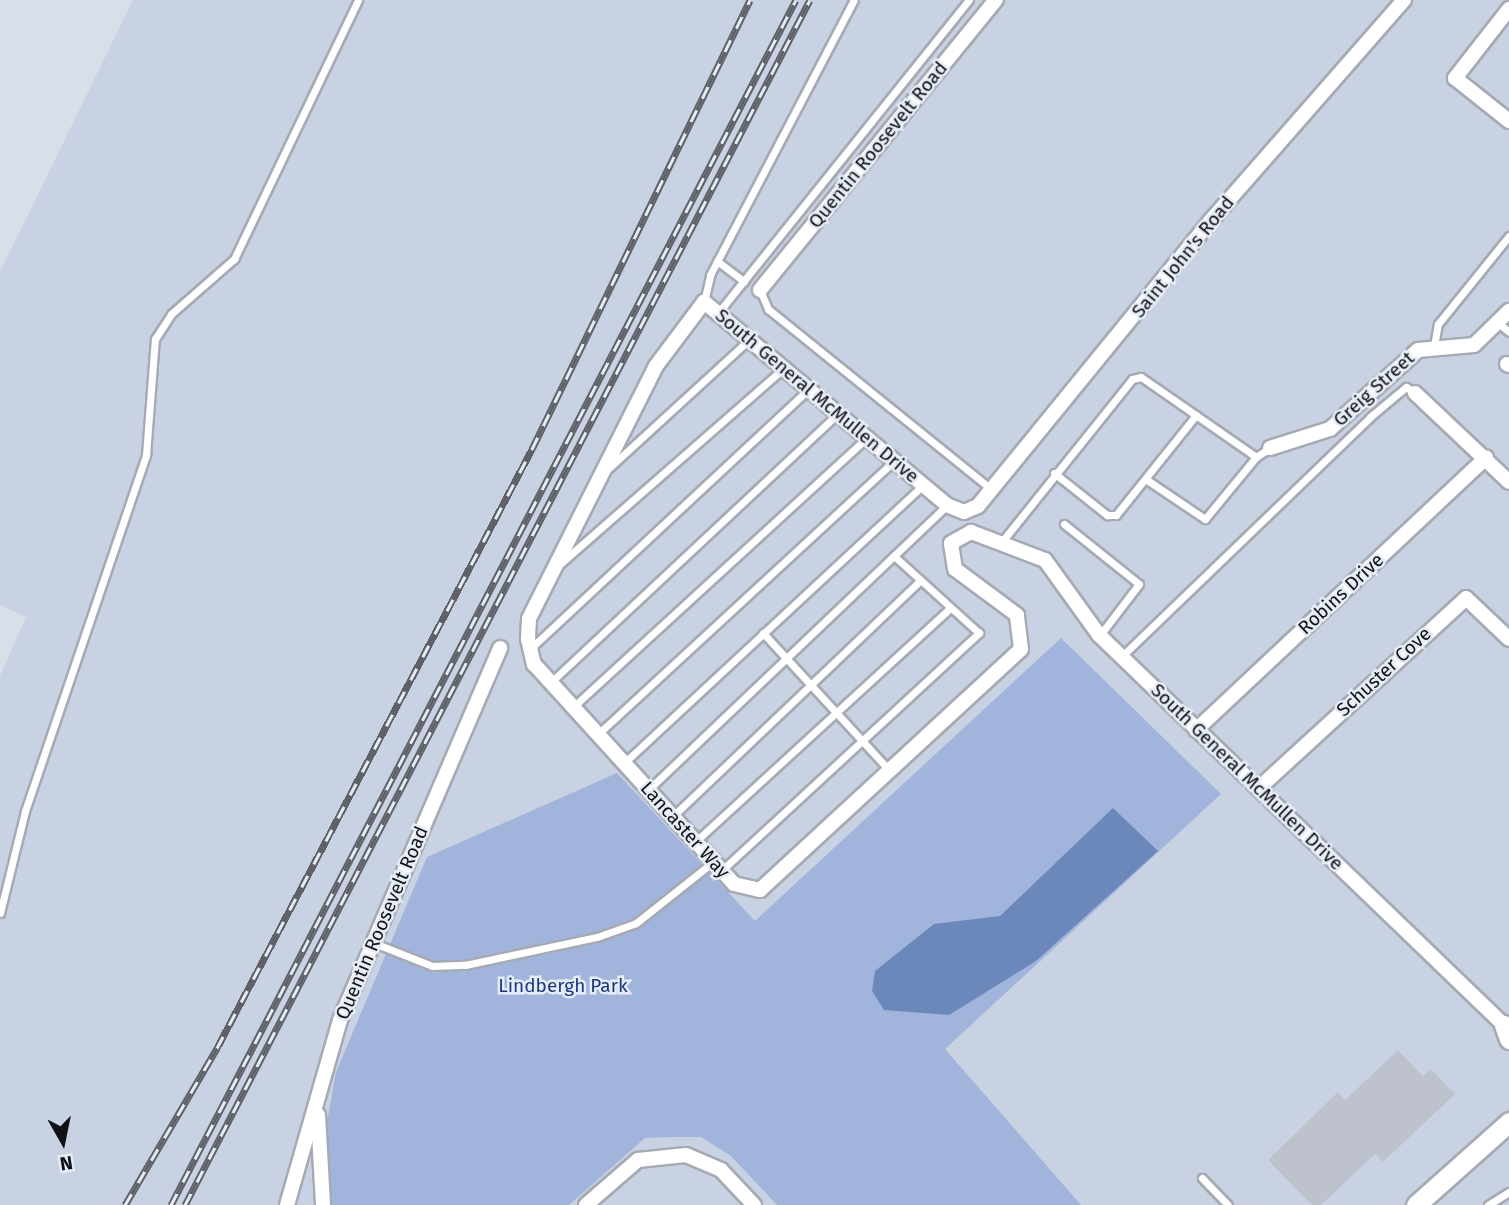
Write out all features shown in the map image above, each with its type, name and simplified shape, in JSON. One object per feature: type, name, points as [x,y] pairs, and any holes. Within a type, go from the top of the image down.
[{"type":"main road","points":[[1425,1202],[1509,1121]]},
{"type":"street","name":"Quentin Roosevelt Road","points":[[760,290],[996,0]]},
{"type":"street","name":"Saint John's Road","points":[[964,512],[992,489],[1212,219],[1404,0]]},
{"type":"street","points":[[1509,9],[1455,78],[1509,121]]},
{"type":"street","points":[[530,649],[529,619],[553,570],[656,366],[704,302]]},
{"type":"street","name":"South General McMullen Drive","points":[[704,302],[947,505],[964,512]]},
{"type":"street","name":"Greig Street","points":[[1270,448],[1330,429],[1402,362],[1434,346],[1474,345],[1504,328],[1509,311]]},
{"type":"street","points":[[1415,393],[1509,482]]},
{"type":"street","name":"Robins Drive","points":[[1196,730],[1486,458]]},
{"type":"street","name":"Lancaster Way","points":[[530,649],[551,682],[718,865],[746,891],[769,887],[1021,649],[1017,615],[955,569],[948,553],[959,535],[984,536]]},
{"type":"street","name":"South General McMullen Drive","points":[[984,536],[1045,559],[1099,635],[1507,1031]]},
{"type":"street","name":"Schuster Cove","points":[[1259,788],[1466,598],[1509,639]]},
{"type":"street","name":"Quentin Roosevelt Road","points":[[287,1205],[334,1036],[500,648]]},
{"type":"street","points":[[318,1100],[323,1205]]},
{"type":"street","points":[[586,1205],[638,1160],[686,1155],[721,1170],[754,1205]]},
{"type":"lane","points":[[0,913],[25,811],[146,455],[155,340],[172,314],[234,259],[358,0]]},
{"type":"lane","points":[[704,302],[717,261],[854,0]]},
{"type":"lane","points":[[718,313],[969,0]]},
{"type":"lane","points":[[1434,346],[1437,324],[1509,236]]},
{"type":"lane","points":[[717,261],[744,281]]},
{"type":"lane","points":[[760,290],[768,309],[992,489]]},
{"type":"lane","points":[[601,476],[750,338]]},
{"type":"lane","points":[[553,570],[784,367]]},
{"type":"lane","points":[[1000,544],[1054,473],[1132,379],[1140,377],[1256,457]]},
{"type":"lane","points":[[1122,657],[1370,417],[1406,387],[1415,393]]},
{"type":"lane","points":[[530,649],[809,388]]},
{"type":"lane","points":[[551,682],[838,412]]},
{"type":"lane","points":[[1054,473],[1107,515],[1124,511],[1196,415]]},
{"type":"lane","points":[[573,707],[868,438]]},
{"type":"lane","points":[[1147,480],[1205,519],[1256,457],[1270,448]]},
{"type":"lane","points":[[598,734],[894,460]]},
{"type":"lane","points":[[624,763],[923,485]]},
{"type":"lane","points":[[649,790],[788,661],[947,505]]},
{"type":"lane","points":[[1064,524],[1139,584],[1099,635]]},
{"type":"lane","points":[[374,943],[432,966],[465,965],[584,940],[636,923],[718,865],[863,742],[979,633],[894,556]]},
{"type":"lane","points":[[673,816],[920,581]]},
{"type":"lane","points":[[696,841],[950,608]]},
{"type":"lane","points":[[763,634],[891,772]]},
{"type":"lane","points":[[1202,1178],[1227,1205]]},
{"type":"lane","points":[[1488,1205],[1509,1192]]},
{"type":"shaded area","points":[[133,0],[1509,0],[1509,1205],[0,1205],[0,676],[26,617],[0,605],[0,272]]},
{"type":"shaded area","points":[[1113,808],[1158,851],[1036,961],[949,1015],[884,1010],[872,991],[875,971],[934,924],[1000,916]]},
{"type":"green space","name":"Lindbergh Park","points":[[1061,638],[1221,794],[945,1049],[1081,1205],[777,1205],[731,1156],[701,1137],[671,1137],[645,1138],[569,1205],[331,1205],[327,1122],[336,1072],[427,857],[617,773],[755,921]]},
{"type":"building","points":[[1398,1050],[1423,1076],[1431,1069],[1455,1094],[1383,1162],[1375,1154],[1321,1205],[1312,1205],[1268,1160],[1338,1092],[1345,1100]]},
{"type":"railway","points":[[125,1205],[217,1048],[532,449],[750,0]]},
{"type":"railway","points":[[171,1205],[796,0]]},
{"type":"railway","points":[[185,1205],[810,0]]}]
